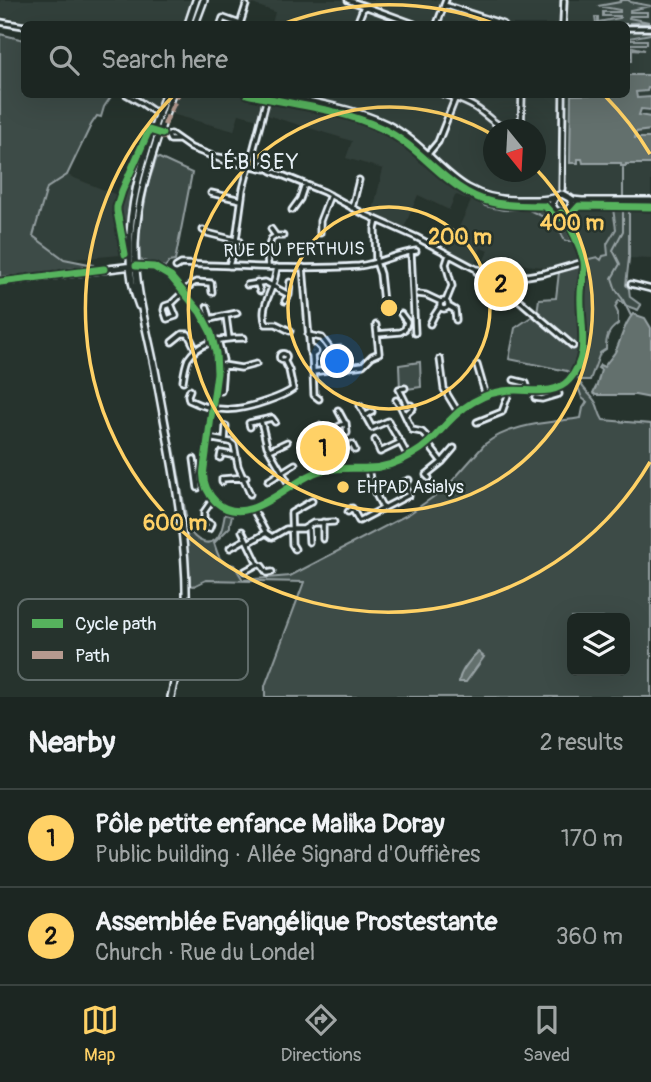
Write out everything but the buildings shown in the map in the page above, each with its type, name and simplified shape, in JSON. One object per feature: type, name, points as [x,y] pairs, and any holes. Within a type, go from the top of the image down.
[{"type":"main road","points":[[189,21],[196,0]]},
{"type":"main road","points":[[196,21],[204,0]]},
{"type":"main road","points":[[164,98],[134,192],[130,226],[133,266],[152,357],[180,520],[185,599]]},
{"type":"main road","points":[[133,266],[139,202],[171,98]]},
{"type":"main road","points":[[278,98],[305,101]]},
{"type":"main road","points":[[293,98],[350,111],[383,123],[430,151],[456,181],[475,192],[496,199],[540,201],[560,197],[582,201],[651,201]]},
{"type":"main road","points":[[560,197],[570,209]]},
{"type":"main road","points":[[560,197],[554,210],[561,213],[582,201]]},
{"type":"main road","points":[[0,282],[133,266]]},
{"type":"street","points":[[348,0],[406,21]]},
{"type":"street","points":[[563,21],[564,0]]},
{"type":"street","points":[[438,21],[445,2],[482,21]]},
{"type":"street","points":[[241,21],[246,5]]},
{"type":"street","points":[[358,21],[364,6]]},
{"type":"street","points":[[0,22],[21,26]]},
{"type":"street","points":[[630,28],[651,28]]},
{"type":"street","points":[[133,98],[159,115]]},
{"type":"street","points":[[229,266],[237,240],[241,200],[249,165],[268,98]]},
{"type":"street","points":[[430,151],[438,142],[456,98]]},
{"type":"street","points":[[458,98],[477,108],[490,119]]},
{"type":"street","points":[[521,119],[522,98]]},
{"type":"street","points":[[560,197],[563,98]]},
{"type":"street","points":[[178,140],[199,151],[267,169],[305,184],[476,269],[527,276],[584,262]]},
{"type":"street","points":[[352,208],[359,180]]},
{"type":"street","points":[[292,210],[300,199],[305,184]]},
{"type":"street","points":[[211,193],[241,200]]},
{"type":"street","points":[[320,233],[320,221],[330,195]]},
{"type":"street","points":[[567,221],[570,209]]},
{"type":"street","points":[[216,341],[217,364],[203,475],[205,486],[213,499],[223,507],[242,511],[253,509],[315,473],[393,463],[408,457],[430,442],[458,412],[471,403],[510,390],[556,388],[571,378],[581,360],[583,349],[580,293],[584,262],[561,213]]},
{"type":"street","points":[[377,220],[374,229],[376,262],[383,302]]},
{"type":"street","points":[[271,229],[276,236]]},
{"type":"street","points":[[203,230],[237,240]]},
{"type":"street","points":[[268,266],[268,246],[271,239],[283,236]]},
{"type":"street","name":"RUE DU PERTHUIS","points":[[176,267],[181,264],[357,266],[416,251]]},
{"type":"street","points":[[411,252],[415,333]]},
{"type":"street","points":[[430,324],[452,288],[446,264],[449,255]]},
{"type":"street","points":[[133,266],[151,266],[171,277],[207,319],[223,363],[221,391]]},
{"type":"street","points":[[276,266],[273,285],[264,309],[265,321],[289,331]]},
{"type":"street","points":[[303,267],[314,395],[319,399]]},
{"type":"street","points":[[476,269],[519,300],[573,346]]},
{"type":"street","points":[[450,280],[456,278]]},
{"type":"street","points":[[257,282],[260,291]]},
{"type":"street","points":[[247,285],[265,282],[289,295]]},
{"type":"street","points":[[285,301],[289,295],[290,282]]},
{"type":"street","points":[[171,303],[192,284],[211,283],[212,292]]},
{"type":"street","points":[[631,284],[651,289]]},
{"type":"street","points":[[418,294],[426,295],[455,310],[456,320]]},
{"type":"street","points":[[207,307],[207,319]]},
{"type":"street","points":[[207,319],[216,315],[237,313]]},
{"type":"street","points":[[377,334],[405,329],[406,319],[401,314]]},
{"type":"street","points":[[226,315],[229,338]]},
{"type":"street","points":[[313,372],[363,365],[379,353],[376,326]]},
{"type":"street","points":[[173,342],[182,334],[188,334],[196,350]]},
{"type":"street","points":[[308,335],[322,338],[331,350],[341,349]]},
{"type":"street","points":[[183,382],[188,360],[196,350],[216,341],[244,338]]},
{"type":"street","points":[[440,359],[444,389],[458,412]]},
{"type":"street","points":[[190,390],[189,400],[212,408],[238,410],[252,406],[291,392],[293,387],[285,360]]},
{"type":"street","points":[[217,364],[241,368],[256,364]]},
{"type":"street","points":[[477,365],[486,396]]},
{"type":"street","points":[[514,380],[526,383],[528,389]]},
{"type":"street","points":[[405,388],[397,389],[407,405]]},
{"type":"street","points":[[477,422],[502,412],[510,390]]},
{"type":"street","points":[[545,390],[547,397]]},
{"type":"street","points":[[535,398],[559,394]]},
{"type":"street","points":[[396,400],[414,434],[423,430],[442,462]]},
{"type":"street","points":[[401,407],[411,405],[413,408],[405,415]]},
{"type":"street","points":[[360,406],[372,428],[388,421],[408,457]]},
{"type":"street","points":[[338,410],[348,433]]},
{"type":"street","points":[[366,415],[372,412]]},
{"type":"street","points":[[250,427],[249,423],[272,418],[275,422]]},
{"type":"street","points":[[261,421],[270,450],[290,486]]},
{"type":"street","points":[[323,434],[345,423]]},
{"type":"street","points":[[225,441],[226,426]]},
{"type":"street","points":[[319,426],[339,468]]},
{"type":"street","points":[[208,438],[234,445],[237,466],[250,494]]},
{"type":"street","points":[[375,440],[380,452],[401,442]]},
{"type":"street","points":[[270,450],[287,442]]},
{"type":"street","points":[[332,454],[352,444],[355,450]]},
{"type":"street","points":[[429,478],[426,475],[454,448]]},
{"type":"street","points":[[220,458],[221,453],[236,456]]},
{"type":"street","points":[[194,459],[198,488]]},
{"type":"street","points":[[268,481],[295,464]]},
{"type":"street","points":[[196,468],[204,468]]},
{"type":"street","points":[[369,468],[371,485],[383,508]]},
{"type":"street","points":[[222,482],[222,479],[244,477]]},
{"type":"street","points":[[348,512],[352,508],[359,521],[409,495],[404,482],[409,480]]},
{"type":"street","points":[[204,520],[204,512],[213,499]]},
{"type":"street","points":[[295,549],[292,544],[289,513],[312,501]]},
{"type":"street","points":[[253,509],[272,539],[286,529],[303,529],[313,523],[334,522]]},
{"type":"street","points":[[323,522],[323,539]]},
{"type":"street","points":[[308,526],[309,542]]},
{"type":"street","points":[[242,531],[258,564],[267,573],[272,572]]},
{"type":"street","points":[[230,548],[266,533]]},
{"type":"street","points":[[245,571],[258,564]]},
{"type":"shaded area","points":[[0,0],[209,0],[201,21],[26,21],[0,16]]},
{"type":"shaded area","points":[[241,0],[651,0],[651,259],[629,258],[628,209],[613,210],[616,229],[607,244],[608,256],[601,260],[597,257],[542,272],[543,267],[484,260],[488,251],[481,248],[474,265],[448,251],[471,201],[457,195],[449,210],[418,195],[403,230],[372,215],[383,169],[346,158],[352,141],[260,113],[258,119],[239,114],[234,131],[154,111],[136,98],[630,98],[630,21],[273,21],[275,12]]},
{"type":"shaded area","points":[[629,0],[651,6],[630,10],[647,12],[647,16],[629,18],[649,22],[604,21],[620,16],[603,16],[603,12],[620,10],[598,6]]},
{"type":"shaded area","points":[[630,24],[651,24],[651,27],[630,27]]},
{"type":"shaded area","points":[[630,30],[651,31],[651,34],[630,38]]},
{"type":"shaded area","points":[[0,34],[21,39],[21,98],[110,98],[101,117],[97,116],[91,125],[67,175],[47,188],[33,236],[64,259],[94,265],[0,277]]},
{"type":"shaded area","points":[[630,40],[647,40],[647,44],[630,44]]},
{"type":"shaded area","points":[[630,46],[645,50],[632,49],[632,61]]},
{"type":"shaded area","points":[[630,75],[651,75],[651,88],[636,92],[637,98],[651,97],[651,110],[641,109],[639,115],[651,117],[651,130],[636,132],[635,138],[651,138],[651,164],[621,166],[621,163],[583,163],[582,159],[578,159],[578,163],[570,163],[571,98],[630,98]]},
{"type":"shaded area","points":[[157,157],[192,173],[175,261],[169,262],[165,267],[140,260],[139,234],[148,184]]},
{"type":"shaded area","points":[[136,161],[139,162],[131,196],[125,253],[118,209]]},
{"type":"shaded area","points":[[44,163],[117,195],[112,211],[123,249],[121,255],[31,263],[24,219]]},
{"type":"shaded area","points":[[476,199],[507,207],[545,207],[550,216],[563,221],[572,241],[565,241],[558,227],[529,210],[503,210],[485,206]]},
{"type":"shaded area","points":[[613,209],[629,209],[626,285],[630,297],[641,305],[638,310],[619,300],[615,307],[618,324],[608,335],[606,349],[600,353],[590,380],[580,380],[567,371],[509,359],[515,328],[537,313],[539,299],[556,298],[559,272],[557,267],[597,257],[601,260],[608,255],[607,244],[616,229]]},
{"type":"shaded area","points":[[633,314],[645,318],[651,328],[651,398],[635,395],[596,395],[593,393],[601,370],[598,368],[600,365],[604,367],[614,354]]},
{"type":"shaded area","points":[[420,362],[421,387],[400,390],[399,365]]},
{"type":"shaded area","points":[[581,384],[594,400],[603,420],[651,424],[651,697],[265,697],[265,686],[304,582],[206,580],[194,586],[188,585],[172,447],[188,527],[195,537],[204,542],[213,541],[221,531],[225,514],[232,516],[230,527],[214,543],[222,560],[234,565],[243,580],[290,576],[409,514],[446,488],[485,444],[496,437],[531,425],[581,418],[587,402],[582,398],[578,387]]},
{"type":"shaded area","points":[[478,652],[484,657],[466,682],[459,682],[463,670]]},
{"type":"waterway","points":[[623,168],[623,197]]},
{"type":"waterway","points":[[621,297],[612,278],[620,264],[613,250],[623,231],[623,211]]},
{"type":"waterway","points":[[622,298],[631,316]]},
{"type":"marked path","points":[[163,140],[166,122],[176,98]]},
{"type":"cycle path","points":[[267,98],[332,111],[381,128],[410,147],[461,188],[491,202],[545,206],[559,218],[571,215],[579,206],[651,207]]},
{"type":"cycle path","points":[[125,254],[117,207],[149,130],[162,134]]},
{"type":"cycle path","points":[[136,266],[154,267],[171,277],[200,312],[211,333],[217,373],[204,482],[216,502],[228,509],[241,511],[268,501],[320,471],[380,467],[403,460],[427,444],[464,408],[487,395],[511,390],[555,389],[569,380],[576,370],[582,349],[581,293],[584,265],[578,242],[561,213]]},
{"type":"cycle path","points":[[0,282],[104,269]]},
{"type":"place","name":"Assemblée Evangélique Prostestante","points":[[501,284]]},
{"type":"place","name":"Pôle petite enfance Malika Doray","points":[[323,448]]},
{"type":"place","name":"EHPAD Asialys","points":[[343,487]]},
{"type":"district","name":"LÉBISEY","points":[[255,162]]}]
